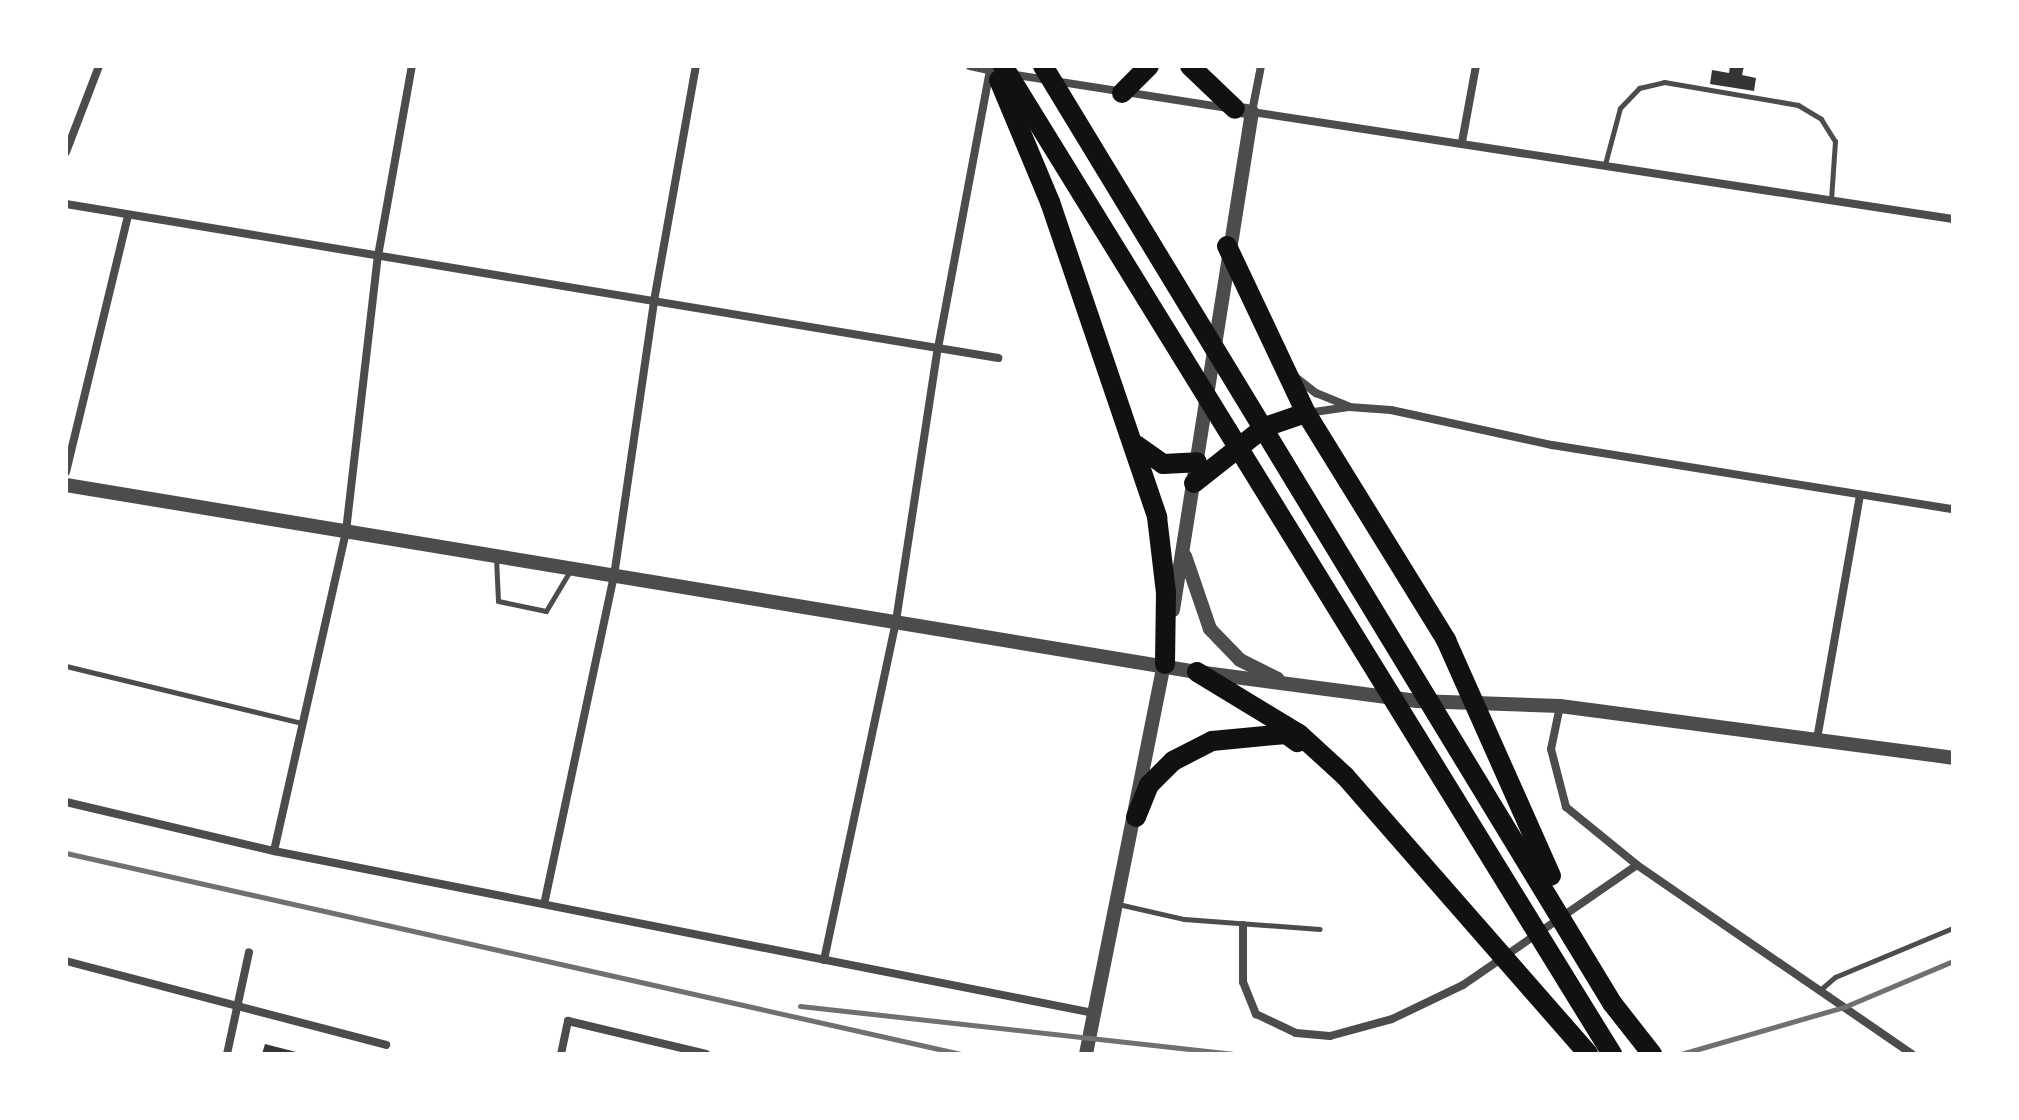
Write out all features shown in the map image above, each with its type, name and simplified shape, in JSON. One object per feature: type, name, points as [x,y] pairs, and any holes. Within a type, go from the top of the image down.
[{"type":"highway","points":[[1043,66],[1612,1003],[1652,1054]]},
{"type":"highway","points":[[1122,93],[1149,66]]},
{"type":"highway","points":[[1190,66],[1244,110]]},
{"type":"highway","points":[[995,67],[1050,202],[1157,517],[1166,592],[1165,664]]},
{"type":"highway","points":[[995,67],[1612,1054]]},
{"type":"highway","points":[[1227,246],[1281,366],[1306,413],[1446,640],[1481,711],[1512,795],[1612,1003]]},
{"type":"highway","points":[[1131,438],[1155,461],[1195,472],[1265,427],[1306,413]]},
{"type":"highway","points":[[1197,672],[1299,734],[1345,776],[1459,910],[1522,973],[1588,1054]]},
{"type":"highway","points":[[1136,817],[1149,785],[1173,761],[1212,741],[1286,734],[1345,776]]},
{"type":"street","points":[[66,152],[99,66]]},
{"type":"street","points":[[274,851],[346,531],[378,256],[412,66]]},
{"type":"street","points":[[545,900],[614,576],[654,301],[696,66]]},
{"type":"street","points":[[970,66],[995,67],[1122,93],[1462,142],[1953,219]]},
{"type":"street","points":[[1086,1054],[1165,664],[1195,472],[1244,110],[1261,66]]},
{"type":"street","points":[[1462,142],[1476,66]]},
{"type":"street","points":[[824,960],[896,621],[938,348],[995,67]]},
{"type":"street","points":[[66,204],[998,358]]},
{"type":"street","points":[[66,472],[128,215]]},
{"type":"street","points":[[1281,366],[1316,393],[1349,407]]},
{"type":"street","points":[[1306,413],[1349,407],[1391,410],[1552,445],[1953,509]]},
{"type":"street","points":[[66,485],[1165,664],[1197,672],[1417,701],[1560,706],[1953,758]]},
{"type":"street","points":[[1817,739],[1860,495]]},
{"type":"street","points":[[1183,550],[1210,629],[1240,660],[1289,684]]},
{"type":"street","points":[[1560,706],[1551,749],[1566,807],[1637,865],[1912,1054]]},
{"type":"street","points":[[66,802],[274,851],[545,900],[824,960],[1094,1013]]},
{"type":"street","points":[[1243,925],[1243,982],[1256,1014],[1296,1033],[1330,1036],[1360,1031],[1439,999],[1637,865]]},
{"type":"street","points":[[227,1054],[249,952]]},
{"type":"street","points":[[66,961],[386,1045]]},
{"type":"street","points":[[561,1054],[568,1021],[706,1054]]},
{"type":"lane","points":[[1605,164],[1620,108],[1639,88],[1664,82],[1798,105],[1821,119],[1835,141],[1831,200]]},
{"type":"lane","points":[[496,556],[498,601],[546,611],[571,569]]},
{"type":"lane","points":[[66,666],[303,723]]},
{"type":"lane","points":[[1117,904],[1184,919],[1320,929]]},
{"type":"lane","points":[[1820,990],[1835,977],[1953,928]]},
{"type":"building","points":[[1730,66],[1744,66],[1742,75],[1756,78],[1754,91],[1710,84],[1712,70],[1729,73]]},
{"type":"building","points":[[265,1044],[300,1053],[300,1054],[262,1054]]},
{"type":"railway","points":[[66,853],[961,1054]]},
{"type":"railway","points":[[1681,1054],[1844,1007],[1953,961]]},
{"type":"railway","points":[[800,1006],[1236,1054]]}]
